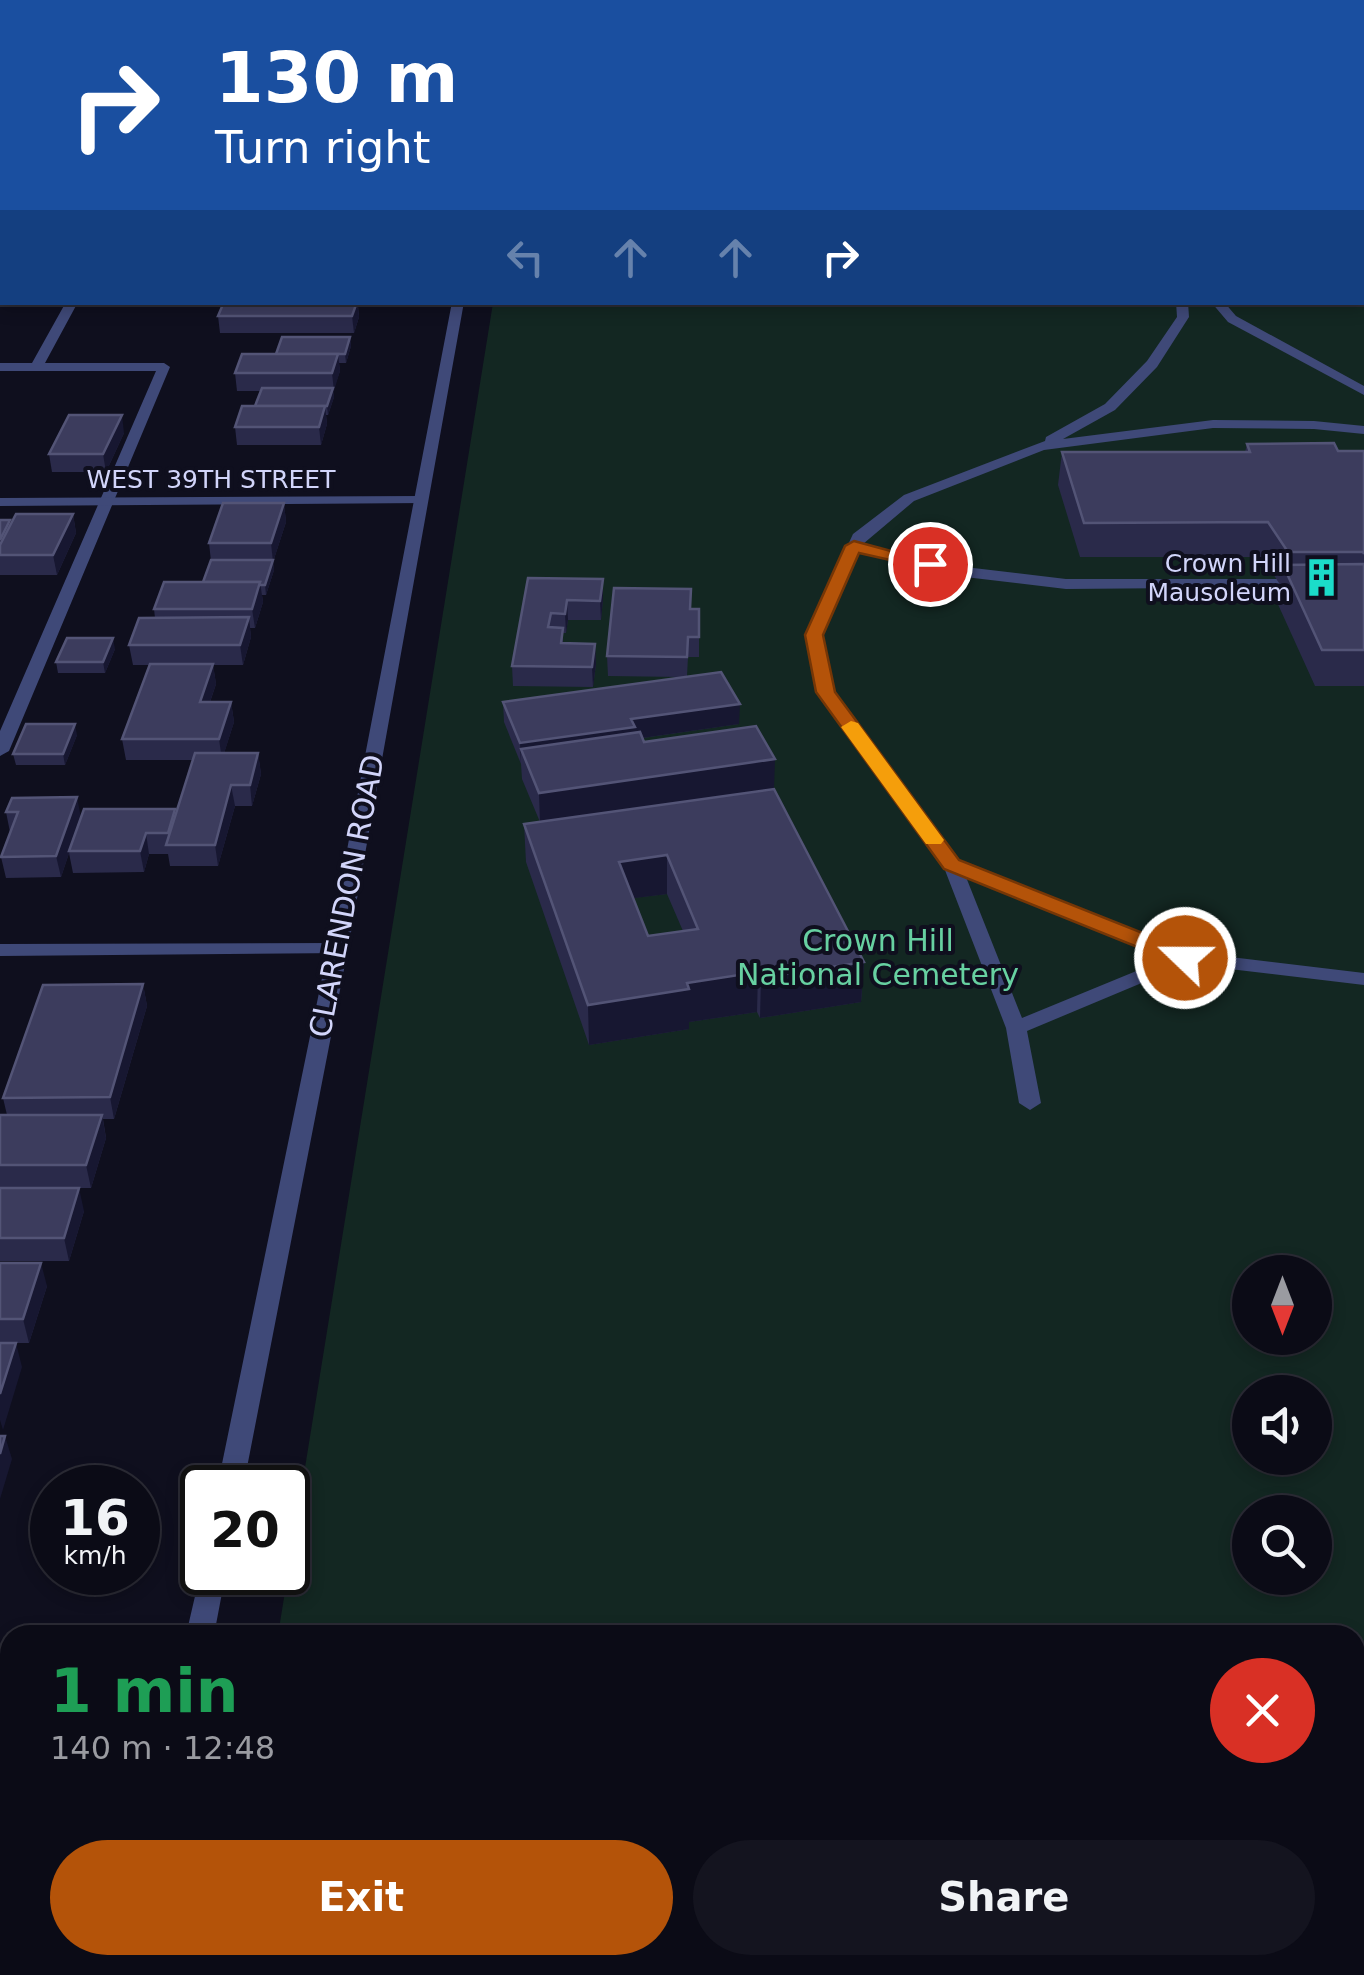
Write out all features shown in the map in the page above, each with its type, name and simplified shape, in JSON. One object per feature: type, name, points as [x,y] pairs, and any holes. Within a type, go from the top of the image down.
[{"type":"street","points":[[36,367],[70,305]]},
{"type":"street","name":"CLARENDON ROAD","points":[[235,1465],[338,949],[457,305]]},
{"type":"street","points":[[1030,1104],[1016,1028],[952,865],[826,692],[814,635],[858,537],[909,498],[1041,446],[1110,407],[1152,364],[1183,317],[1182,305]]},
{"type":"street","points":[[1220,305],[1232,319],[1364,391]]},
{"type":"street","points":[[0,367],[164,367],[0,750]]},
{"type":"street","points":[[1041,446],[1213,424],[1314,425],[1364,430]]},
{"type":"street","name":"WEST 39TH STREET","points":[[0,502],[421,500]]},
{"type":"street","points":[[854,546],[965,572],[1066,584],[1329,584]]},
{"type":"street","points":[[952,865],[1185,958],[1364,979]]},
{"type":"street","points":[[0,950],[338,949]]},
{"type":"street","points":[[1016,1028],[1185,958]]},
{"type":"street","points":[[202,1625],[208,1595]]},
{"type":"green space","name":"Crown Hill National Cemetery","points":[[493,305],[1364,305],[1364,1625],[280,1625],[284,1595],[310,1595],[310,1465],[305,1465]]},
{"type":"building","points":[[223,305],[356,305],[352,316],[218,316]]},
{"type":"building","points":[[282,337],[350,337],[345,354],[276,354]]},
{"type":"building","points":[[242,354],[338,354],[332,373],[235,373]]},
{"type":"building","points":[[262,388],[333,388],[327,406],[255,406]]},
{"type":"building","points":[[242,406],[325,406],[319,427],[235,427]]},
{"type":"building","points":[[69,415],[122,415],[103,454],[49,454]]},
{"type":"building","points":[[1334,443],[1338,451],[1364,451],[1364,554],[1288,552],[1268,522],[1084,523],[1062,452],[1250,452],[1247,444]]},
{"type":"building","points":[[223,503],[284,503],[271,543],[209,543]]},
{"type":"building","points":[[16,514],[73,514],[53,555],[0,555],[0,545]]},
{"type":"building","points":[[0,520],[10,520],[0,540]]},
{"type":"building","points":[[211,560],[273,560],[265,585],[259,585],[260,582],[203,582]]},
{"type":"building","points":[[1364,564],[1364,650],[1322,650],[1283,565]]},
{"type":"building","points":[[528,578],[603,579],[600,601],[567,600],[565,614],[551,613],[548,627],[563,628],[561,643],[595,644],[592,667],[512,666]]},
{"type":"building","points":[[164,582],[260,582],[252,609],[154,609]]},
{"type":"building","points":[[614,588],[691,589],[690,609],[699,609],[699,637],[688,637],[687,657],[607,656]]},
{"type":"building","points":[[249,617],[240,645],[129,645],[139,618]]},
{"type":"building","points":[[67,638],[113,638],[103,662],[56,662]]},
{"type":"building","points":[[150,664],[213,664],[200,702],[231,702],[219,739],[122,739]]},
{"type":"building","points":[[721,672],[740,704],[631,719],[635,727],[520,743],[503,702]]},
{"type":"building","points":[[26,724],[75,724],[63,754],[13,754]]},
{"type":"building","points":[[756,726],[775,759],[539,793],[521,749],[640,732],[644,742]]},
{"type":"building","points":[[195,753],[258,753],[250,785],[231,785],[215,845],[166,845]]},
{"type":"building","points":[[774,789],[864,962],[761,978],[758,972],[687,983],[689,989],[588,1005],[524,824]],"holes":[[[667,855],[698,929],[648,936],[619,862]]]},
{"type":"building","points":[[77,797],[56,856],[1,857],[18,812],[6,812],[12,798]]},
{"type":"building","points":[[84,809],[175,809],[168,833],[146,833],[140,851],[69,851]]},
{"type":"building","points":[[143,984],[110,1097],[3,1098],[43,985]]},
{"type":"building","points":[[0,1115],[102,1115],[86,1165],[0,1165]]},
{"type":"building","points":[[0,1188],[79,1188],[64,1238],[0,1238]]},
{"type":"building","points":[[0,1263],[41,1263],[23,1319],[0,1319]]},
{"type":"building","points":[[0,1343],[16,1343],[0,1394]]},
{"type":"slow traffic","points":[[851,727],[934,840]]},
{"type":"place","name":"Crown Hill Mausoleum","points":[[1321,577]]},
{"type":"route","points":[[930,564],[854,546],[814,635],[826,692],[952,865],[1185,958]]}]
